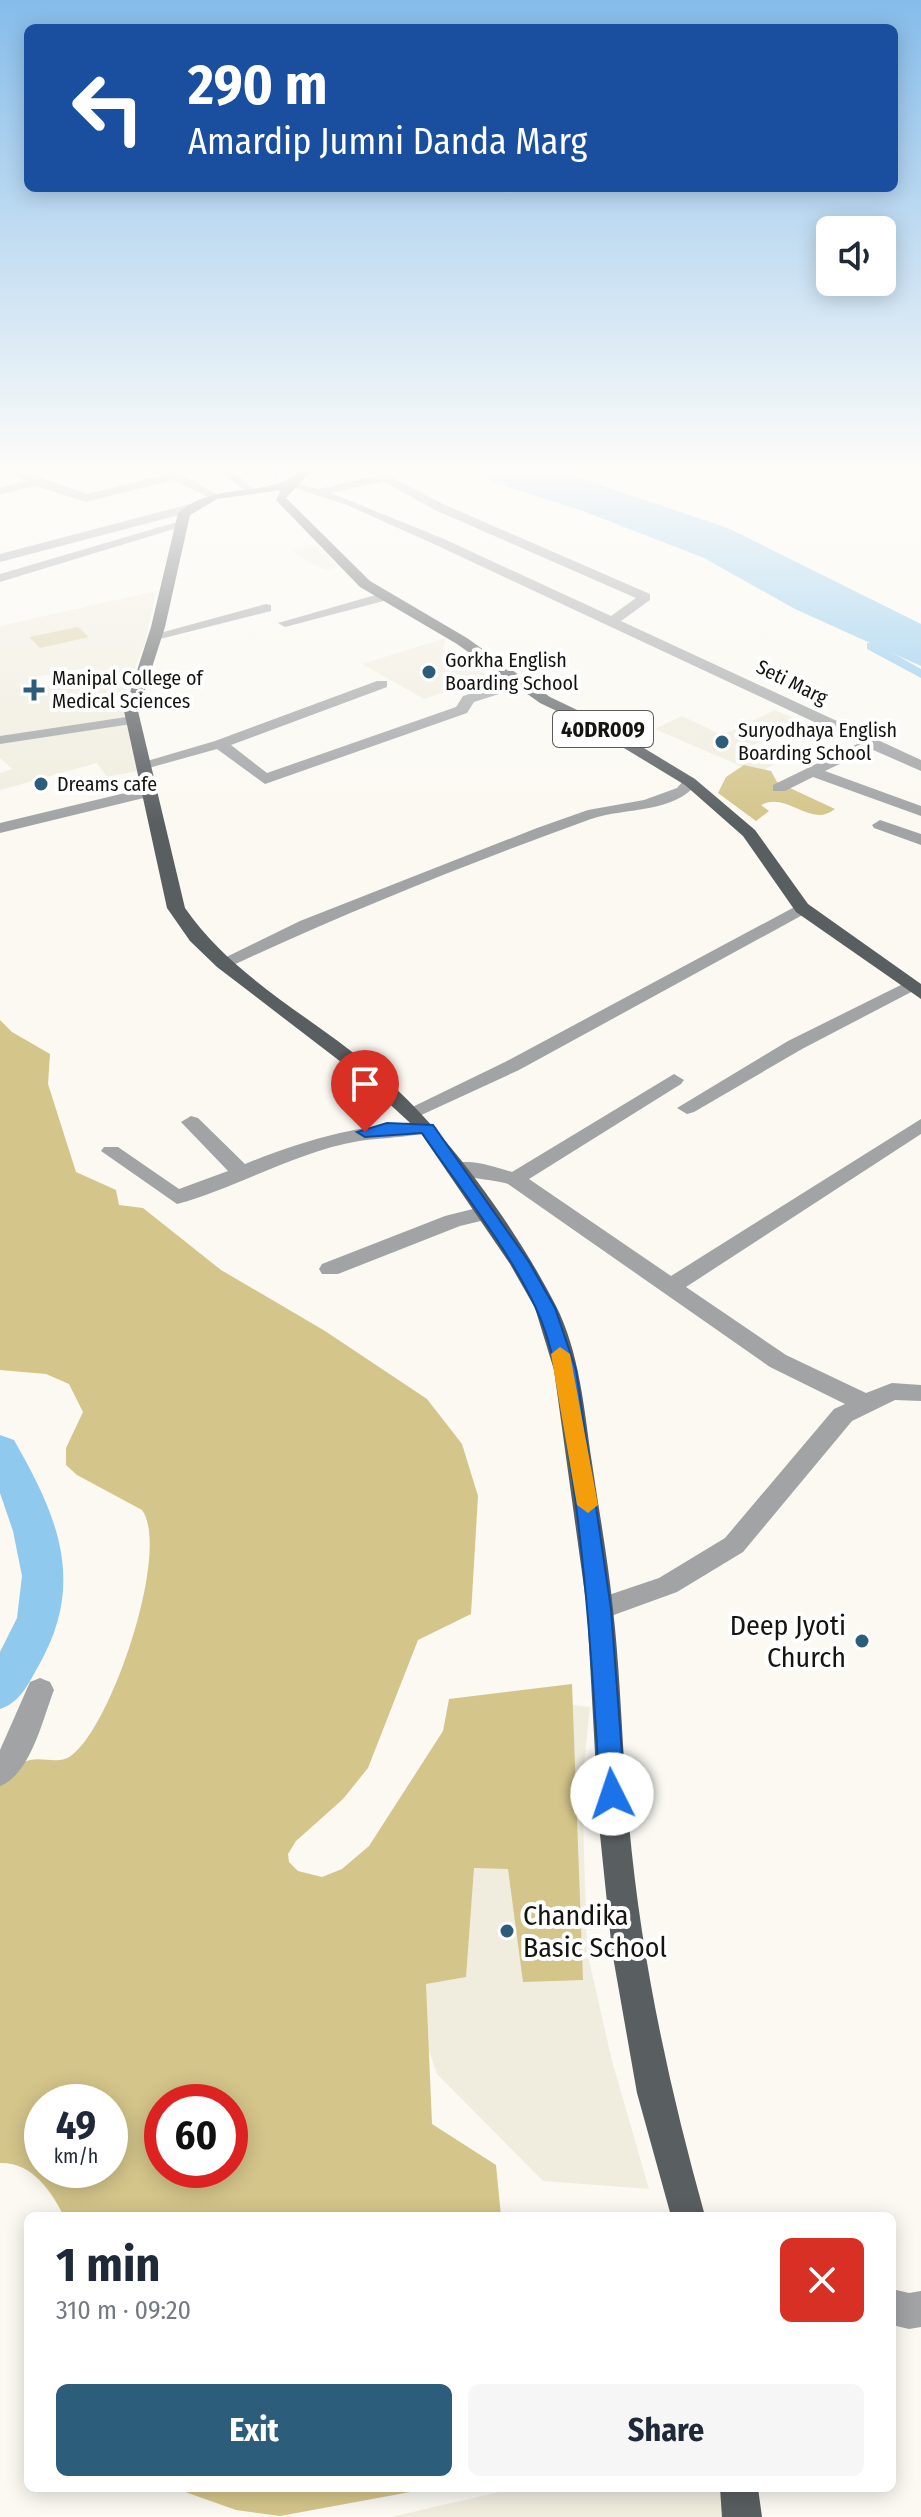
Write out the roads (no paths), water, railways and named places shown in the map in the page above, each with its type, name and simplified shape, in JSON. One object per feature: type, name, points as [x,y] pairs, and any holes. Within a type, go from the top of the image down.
[{"type":"main road","points":[[167,588],[156,636],[147,653],[131,711],[176,908],[196,937],[223,963],[365,1071],[427,1128],[457,1169],[546,1308],[566,1370],[600,1609],[614,1825],[628,1951],[654,2093],[687,2212]]},
{"type":"main road","name":"40DR009","points":[[373,588],[474,648],[519,683],[690,782],[749,833],[802,908],[916,989]]},
{"type":"main road","points":[[739,2492],[742,2517]]},
{"type":"street","name":"Seti Marg","points":[[539,588],[921,766]]},
{"type":"street","points":[[613,621],[645,597],[625,588]]},
{"type":"street","points":[[285,623],[386,596]]},
{"type":"street","points":[[156,636],[266,608]]},
{"type":"street","points":[[220,744],[265,779],[462,710],[468,699],[519,683]]},
{"type":"street","points":[[145,764],[220,744],[382,684]]},
{"type":"street","points":[[0,740],[133,720]]},
{"type":"street","points":[[779,788],[816,773],[871,743]]},
{"type":"street","points":[[816,773],[921,811]]},
{"type":"street","points":[[223,963],[306,925],[543,831],[594,813],[647,804],[683,791],[690,782]]},
{"type":"street","points":[[0,828],[150,792]]},
{"type":"street","points":[[880,825],[921,840]]},
{"type":"street","points":[[410,1113],[484,1081],[802,908]]},
{"type":"street","points":[[687,1108],[795,1045],[916,989]]},
{"type":"street","points":[[515,1179],[674,1080]]},
{"type":"street","points":[[191,1122],[235,1164],[240,1174]]},
{"type":"street","points":[[670,1287],[921,1125]]},
{"type":"street","points":[[111,1151],[177,1197],[343,1136],[387,1128],[427,1128]]},
{"type":"street","points":[[457,1169],[482,1170],[515,1179],[778,1361],[867,1404]]},
{"type":"street","points":[[330,1269],[453,1221],[485,1213]]},
{"type":"street","points":[[600,1609],[668,1585],[734,1545],[843,1415],[892,1391],[921,1393]]},
{"type":"street","points":[[892,1391],[921,1406]]},
{"type":"street","points":[[0,1773],[14,1754],[40,1690]]},
{"type":"street","points":[[896,2308],[909,2311],[921,2309]]},
{"type":"water","points":[[758,588],[850,588],[921,624],[921,666],[795,609]]},
{"type":"waterway","points":[[871,646],[921,674]]},
{"type":"waterway","points":[[0,1450],[27,1509],[43,1576],[43,1597],[36,1628],[0,1690]]},
{"type":"place","name":"Gorkha English Boarding School","points":[[429,672]]},
{"type":"place","name":"Manipal College of Medical Sciences","points":[[34,690]]},
{"type":"place","name":"Suryodhaya English Boarding School","points":[[722,742]]},
{"type":"place","name":"Dreams cafe","points":[[41,784]]},
{"type":"place","name":"Deep Jyoti Church","points":[[862,1641]]},
{"type":"place","name":"Chandika Basic School","points":[[507,1931]]}]
